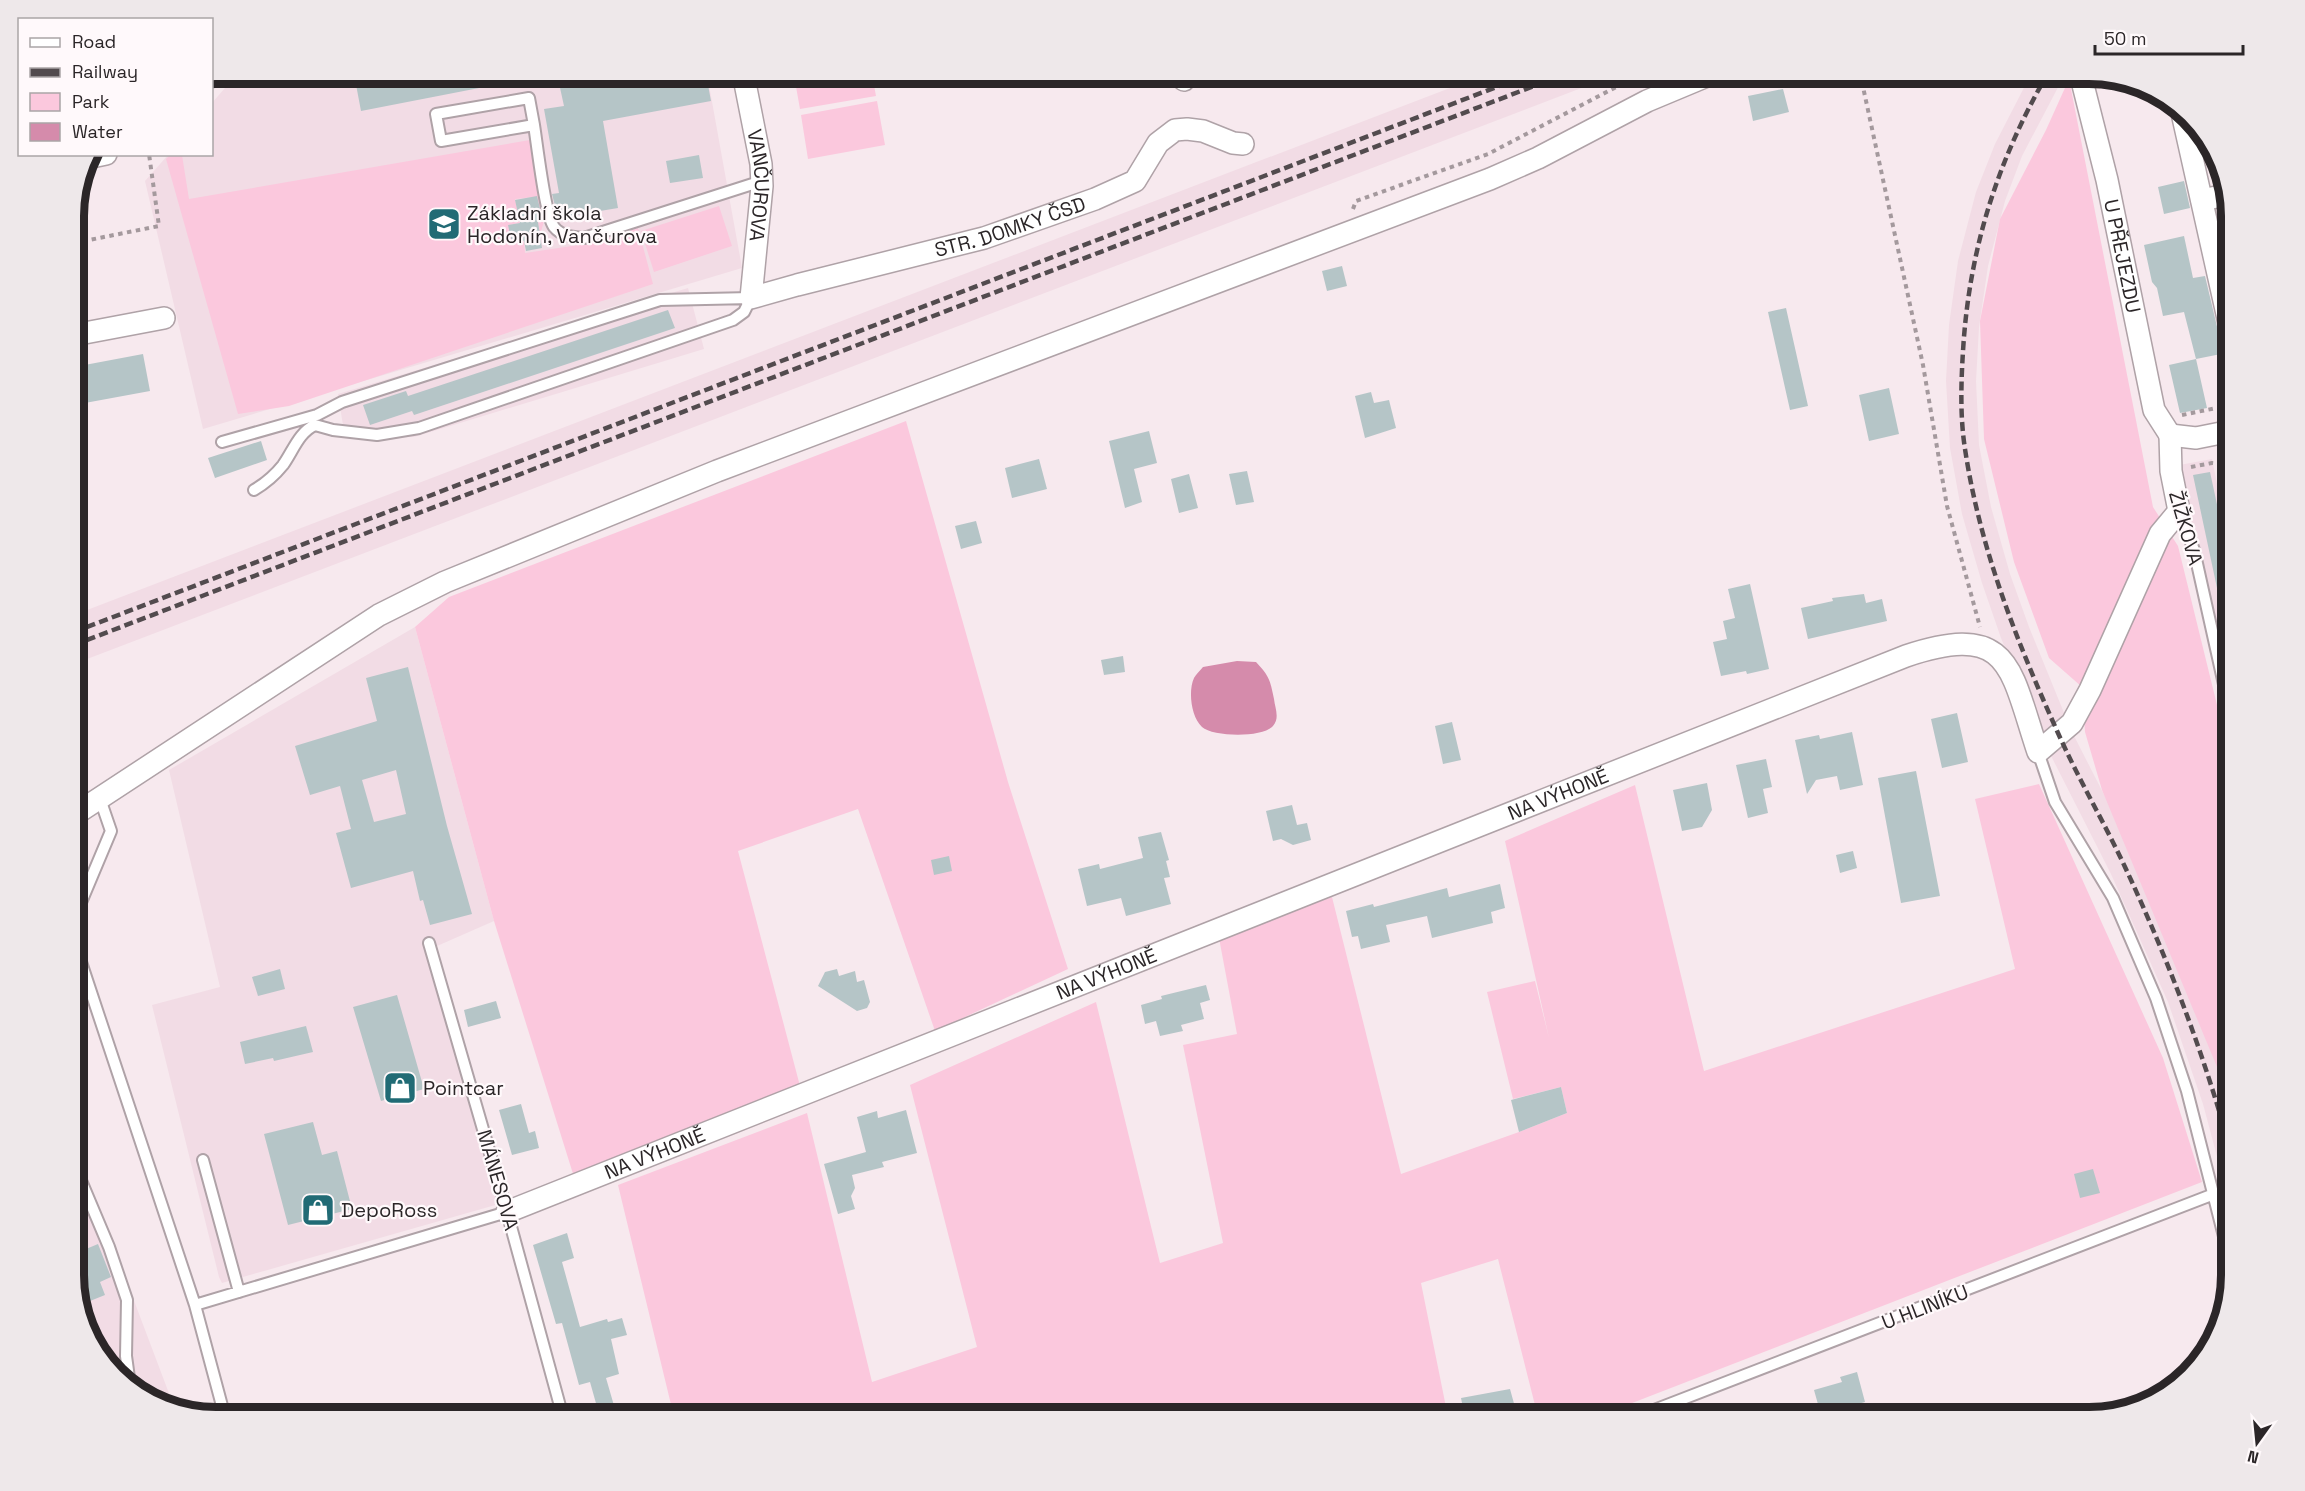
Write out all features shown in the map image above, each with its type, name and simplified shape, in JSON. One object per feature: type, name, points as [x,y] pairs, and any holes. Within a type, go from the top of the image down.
[{"type":"street","name":"VANČUROVA","points":[[745,84],[761,164],[762,181],[751,298]]},
{"type":"street","points":[[84,809],[379,615],[445,582],[717,471],[1490,179],[1538,158],[1647,101],[1689,84]]},
{"type":"street","name":"U PŘEJEZDU","points":[[2083,84],[2107,180],[2154,410],[2171,426]]},
{"type":"street","points":[[2185,126],[2221,277]]},
{"type":"street","name":"STR. DOMKY ČSD","points":[[751,298],[984,238],[1095,199],[1135,181],[1158,143],[1175,130],[1203,131],[1233,143],[1243,144]]},
{"type":"street","points":[[2202,200],[2219,196]]},
{"type":"street","points":[[84,333],[164,318]]},
{"type":"street","points":[[2171,426],[2196,438],[2221,433]]},
{"type":"street","name":"ŽIŽKOVA","points":[[2171,426],[2171,471],[2180,511]]},
{"type":"street","points":[[1985,648],[2002,658],[2012,673],[2038,752],[2072,723],[2090,690],[2160,534],[2180,511]]},
{"type":"street","name":"NA VÝHONĚ","points":[[507,1212],[1906,656],[1936,646],[1964,644],[1985,648]]},
{"type":"lane","points":[[534,126],[441,141],[436,114],[529,98],[534,126],[548,212],[554,227],[567,236],[584,238],[762,181]]},
{"type":"lane","points":[[222,442],[316,420],[333,430],[377,435],[419,428],[733,320],[744,312],[751,298],[660,300],[342,402],[316,420],[306,429],[282,465],[267,482],[254,490]]},
{"type":"lane","name":"ŽIŽKOVA","points":[[2180,511],[2194,550],[2221,668]]},
{"type":"lane","points":[[2038,752],[2055,802],[2114,898],[2156,998],[2187,1091],[2221,1221]]},
{"type":"lane","points":[[84,895],[111,831],[100,799]]},
{"type":"lane","name":"MÁNESOVA","points":[[429,943],[507,1212],[560,1407]]},
{"type":"lane","points":[[84,980],[195,1305],[222,1407]]},
{"type":"lane","points":[[202,1160],[239,1292]]},
{"type":"lane","points":[[84,1188],[109,1247],[127,1300],[126,1356],[128,1373]]},
{"type":"lane","name":"U HLINÍKU","points":[[1664,1407],[2214,1194]]},
{"type":"lane","name":"NA VÝHONĚ","points":[[195,1305],[507,1212]]},
{"type":"path","points":[[1342,234],[1356,201],[1488,154],[1624,84]]},
{"type":"path","points":[[1862,84],[1923,365],[1947,506],[1985,648]]},
{"type":"path","points":[[84,241],[159,226],[149,156]]},
{"type":"path","points":[[2171,426],[2221,409]]},
{"type":"path","points":[[2171,471],[2212,463],[2221,464]]},
{"type":"shaded area","name":"Základní škola Hodonín, Vančurova","points":[[228,84],[709,84],[742,268],[203,429],[145,181],[167,156],[213,156],[213,102]]},
{"type":"shaded area","points":[[1460,84],[1592,84],[84,660],[84,611]]},
{"type":"shaded area","points":[[2026,84],[2060,84],[2022,156],[2005,201],[1988,266],[1979,327],[1976,381],[1979,445],[1991,507],[2010,574],[2029,627],[2071,730],[2138,861],[2196,992],[2221,1066],[2221,1172],[2203,1104],[2168,1002],[2111,874],[2044,742],[2001,638],[1962,514],[1950,448],[1946,381],[1949,325],[1958,261],[1976,192],[1995,144]]},
{"type":"shaded area","points":[[688,288],[704,349],[414,437],[345,438],[338,394]]},
{"type":"shaded area","points":[[2212,459],[2221,504],[2221,678],[2174,466]]},
{"type":"shaded area","points":[[415,627],[494,921],[428,950],[506,1202],[222,1283],[152,1005],[220,987],[169,770]]},
{"type":"shaded area","points":[[84,1174],[171,1399],[143,1385],[123,1368],[111,1355],[94,1325],[84,1283]]},
{"type":"green space","points":[[796,84],[874,84],[876,96],[800,109]]},
{"type":"green space","points":[[2067,84],[2070,84],[2153,507],[2178,546],[2221,721],[2221,1077],[2102,790],[2085,732],[2082,687],[2049,658],[2014,562],[1984,439],[1980,321],[2000,219]]},
{"type":"green space","points":[[877,101],[885,145],[808,159],[801,115]]},
{"type":"green space","points":[[530,140],[544,221],[540,235],[534,197],[515,199],[520,223],[509,225],[524,241],[525,253],[592,243],[638,228],[653,284],[289,406],[238,414],[166,159],[169,156],[182,156],[189,199]]},
{"type":"green space","points":[[719,206],[732,246],[654,272],[641,231]]},
{"type":"green space","points":[[906,421],[1008,782],[1068,969],[935,1031],[858,809],[738,851],[800,1086],[574,1177],[494,921],[415,627],[449,597]]},
{"type":"green space","points":[[2039,784],[2163,1058],[2202,1182],[1622,1407],[1535,1407],[1498,1259],[1421,1283],[1446,1407],[672,1407],[618,1185],[807,1113],[872,1382],[977,1347],[910,1085],[1096,1002],[1160,1263],[1223,1243],[1183,1045],[1237,1034],[1219,938],[1332,897],[1401,1174],[1567,1113],[1561,1087],[1513,1099],[1487,992],[1535,981],[1549,1038],[1505,841],[1635,785],[1704,1071],[2015,969],[1975,799]]},
{"type":"water","points":[[1237,661],[1256,662],[1269,679],[1277,716],[1275,723],[1268,730],[1238,735],[1216,733],[1202,727],[1195,717],[1191,697],[1192,683],[1196,675],[1203,667]]},
{"type":"building","points":[[356,84],[500,84],[361,111]]},
{"type":"building","points":[[559,84],[708,84],[711,101],[603,121],[618,208],[558,218],[552,194],[559,193],[544,109],[564,106]]},
{"type":"building","points":[[1783,89],[1789,112],[1753,121],[1748,96]]},
{"type":"building","points":[[699,155],[703,178],[670,183],[666,161]]},
{"type":"building","points":[[2184,181],[2190,208],[2164,214],[2158,187]]},
{"type":"building","points":[[537,196],[543,221],[538,222],[542,248],[526,251],[524,241],[512,243],[508,225],[520,223],[515,200]]},
{"type":"building","points":[[2184,236],[2193,278],[2205,276],[2221,340],[2221,354],[2196,359],[2184,312],[2163,316],[2157,288],[2152,282],[2144,245]]},
{"type":"building","points":[[1342,266],[1347,286],[1327,291],[1322,271]]},
{"type":"building","points":[[1786,308],[1808,406],[1790,410],[1768,312]]},
{"type":"building","points":[[668,310],[675,328],[414,415],[412,411],[370,425],[363,405],[406,391],[408,396]]},
{"type":"building","points":[[143,354],[150,391],[84,403],[84,365]]},
{"type":"building","points":[[2196,359],[2207,408],[2180,413],[2169,365]]},
{"type":"building","points":[[1889,388],[1899,434],[1869,441],[1859,395]]},
{"type":"building","points":[[1371,392],[1374,403],[1389,400],[1396,428],[1365,438],[1355,396]]},
{"type":"building","points":[[1149,431],[1157,463],[1134,469],[1142,502],[1125,508],[1109,441]]},
{"type":"building","points":[[261,441],[267,460],[215,478],[208,458]]},
{"type":"building","points":[[1039,459],[1047,489],[1012,498],[1005,468]]},
{"type":"building","points":[[1247,471],[1254,502],[1236,505],[1229,474]]},
{"type":"building","points":[[2210,472],[2221,523],[2221,607],[2193,475]]},
{"type":"building","points":[[1189,474],[1198,508],[1179,513],[1171,479]]},
{"type":"building","points":[[976,521],[982,543],[961,549],[955,526]]},
{"type":"building","points":[[1750,584],[1769,669],[1721,676],[1713,642],[1727,639],[1723,621],[1735,618],[1728,589]]},
{"type":"building","points":[[1864,594],[1866,603],[1882,599],[1887,621],[1808,639],[1801,608],[1833,601],[1832,598]]},
{"type":"building","points":[[1123,656],[1125,672],[1104,675],[1101,660]]},
{"type":"building","points":[[408,667],[447,826],[472,914],[430,925],[423,900],[420,901],[413,871],[351,888],[336,833],[351,829],[340,786],[310,795],[295,746],[377,721],[366,678]],"holes":[[[396,770],[406,814],[374,822],[362,780]]]},
{"type":"building","points":[[1957,713],[1968,762],[1942,768],[1931,719]]},
{"type":"building","points":[[1452,722],[1461,760],[1443,764],[1435,726]]},
{"type":"building","points":[[1852,732],[1863,785],[1840,790],[1837,776],[1816,780],[1807,794],[1795,740],[1819,735],[1820,739]]},
{"type":"building","points":[[1766,759],[1772,787],[1763,789],[1768,813],[1748,818],[1736,765]]},
{"type":"building","points":[[1916,771],[1940,896],[1901,903],[1878,778]]},
{"type":"building","points":[[1707,783],[1712,810],[1702,827],[1682,831],[1673,790]]},
{"type":"building","points":[[1292,805],[1297,825],[1307,823],[1311,840],[1293,845],[1281,839],[1273,841],[1266,811]]},
{"type":"building","points":[[1161,832],[1169,860],[1166,861],[1170,877],[1164,878],[1171,904],[1126,916],[1121,898],[1087,906],[1078,869],[1099,864],[1100,869],[1143,858],[1138,837]]},
{"type":"building","points":[[1853,851],[1857,868],[1840,873],[1836,855]]},
{"type":"building","points":[[949,856],[952,871],[934,875],[931,860]]},
{"type":"building","points":[[1500,884],[1505,908],[1491,912],[1493,923],[1432,938],[1427,916],[1386,925],[1390,942],[1361,949],[1358,936],[1352,937],[1346,911],[1373,904],[1374,907],[1447,888],[1449,897]]},
{"type":"building","points":[[280,969],[285,989],[258,996],[252,977]]},
{"type":"building","points":[[837,969],[839,976],[855,971],[857,982],[864,980],[870,1002],[867,1008],[857,1011],[818,986],[825,972]]},
{"type":"building","points":[[1206,985],[1210,1000],[1200,1003],[1204,1019],[1181,1025],[1183,1031],[1160,1036],[1156,1021],[1145,1024],[1141,1005],[1162,999],[1161,996]]},
{"type":"building","points":[[397,995],[424,1089],[381,1101],[353,1007]]},
{"type":"building","points":[[496,1001],[501,1018],[468,1027],[464,1010]]},
{"type":"building","points":[[306,1026],[313,1052],[274,1061],[273,1058],[245,1064],[240,1042]]},
{"type":"building","points":[[1561,1087],[1567,1113],[1519,1132],[1511,1100]]},
{"type":"building","points":[[521,1104],[529,1133],[535,1131],[539,1148],[512,1155],[499,1110]]},
{"type":"building","points":[[906,1110],[917,1153],[882,1162],[884,1167],[852,1175],[855,1188],[851,1196],[855,1209],[838,1214],[824,1164],[866,1152],[857,1117],[877,1111],[878,1118]]},
{"type":"building","points":[[313,1122],[322,1155],[337,1151],[352,1209],[288,1225],[264,1134]]},
{"type":"building","points":[[2093,1169],[2100,1193],[2080,1198],[2074,1174]]},
{"type":"building","points":[[567,1233],[574,1258],[562,1262],[580,1327],[607,1319],[608,1322],[622,1318],[627,1335],[611,1339],[619,1374],[606,1378],[614,1407],[597,1407],[590,1382],[579,1385],[562,1323],[556,1324],[533,1245]]},
{"type":"building","points":[[98,1244],[111,1277],[100,1282],[105,1295],[87,1302],[84,1283],[84,1250]]},
{"type":"building","points":[[1857,1372],[1865,1402],[1848,1407],[1819,1407],[1814,1390],[1842,1382],[1840,1377]]},
{"type":"building","points":[[1510,1389],[1515,1407],[1463,1407],[1461,1398]]},
{"type":"railway","points":[[84,628],[1504,84]]},
{"type":"railway","points":[[84,641],[1539,84]]},
{"type":"railway","points":[[2042,84],[2014,139],[2000,173],[1979,242],[1966,314],[1963,351],[1961,400],[1965,449],[1990,559],[2028,664],[2058,733],[2117,850],[2156,937],[2197,1043],[2221,1118]]},
{"type":"place","name":"Základní škola Hodonín, Vančurova","points":[[444,224]]},
{"type":"place","name":"Pointcar","points":[[400,1088]]},
{"type":"place","name":"DepoRoss","points":[[318,1210]]}]
